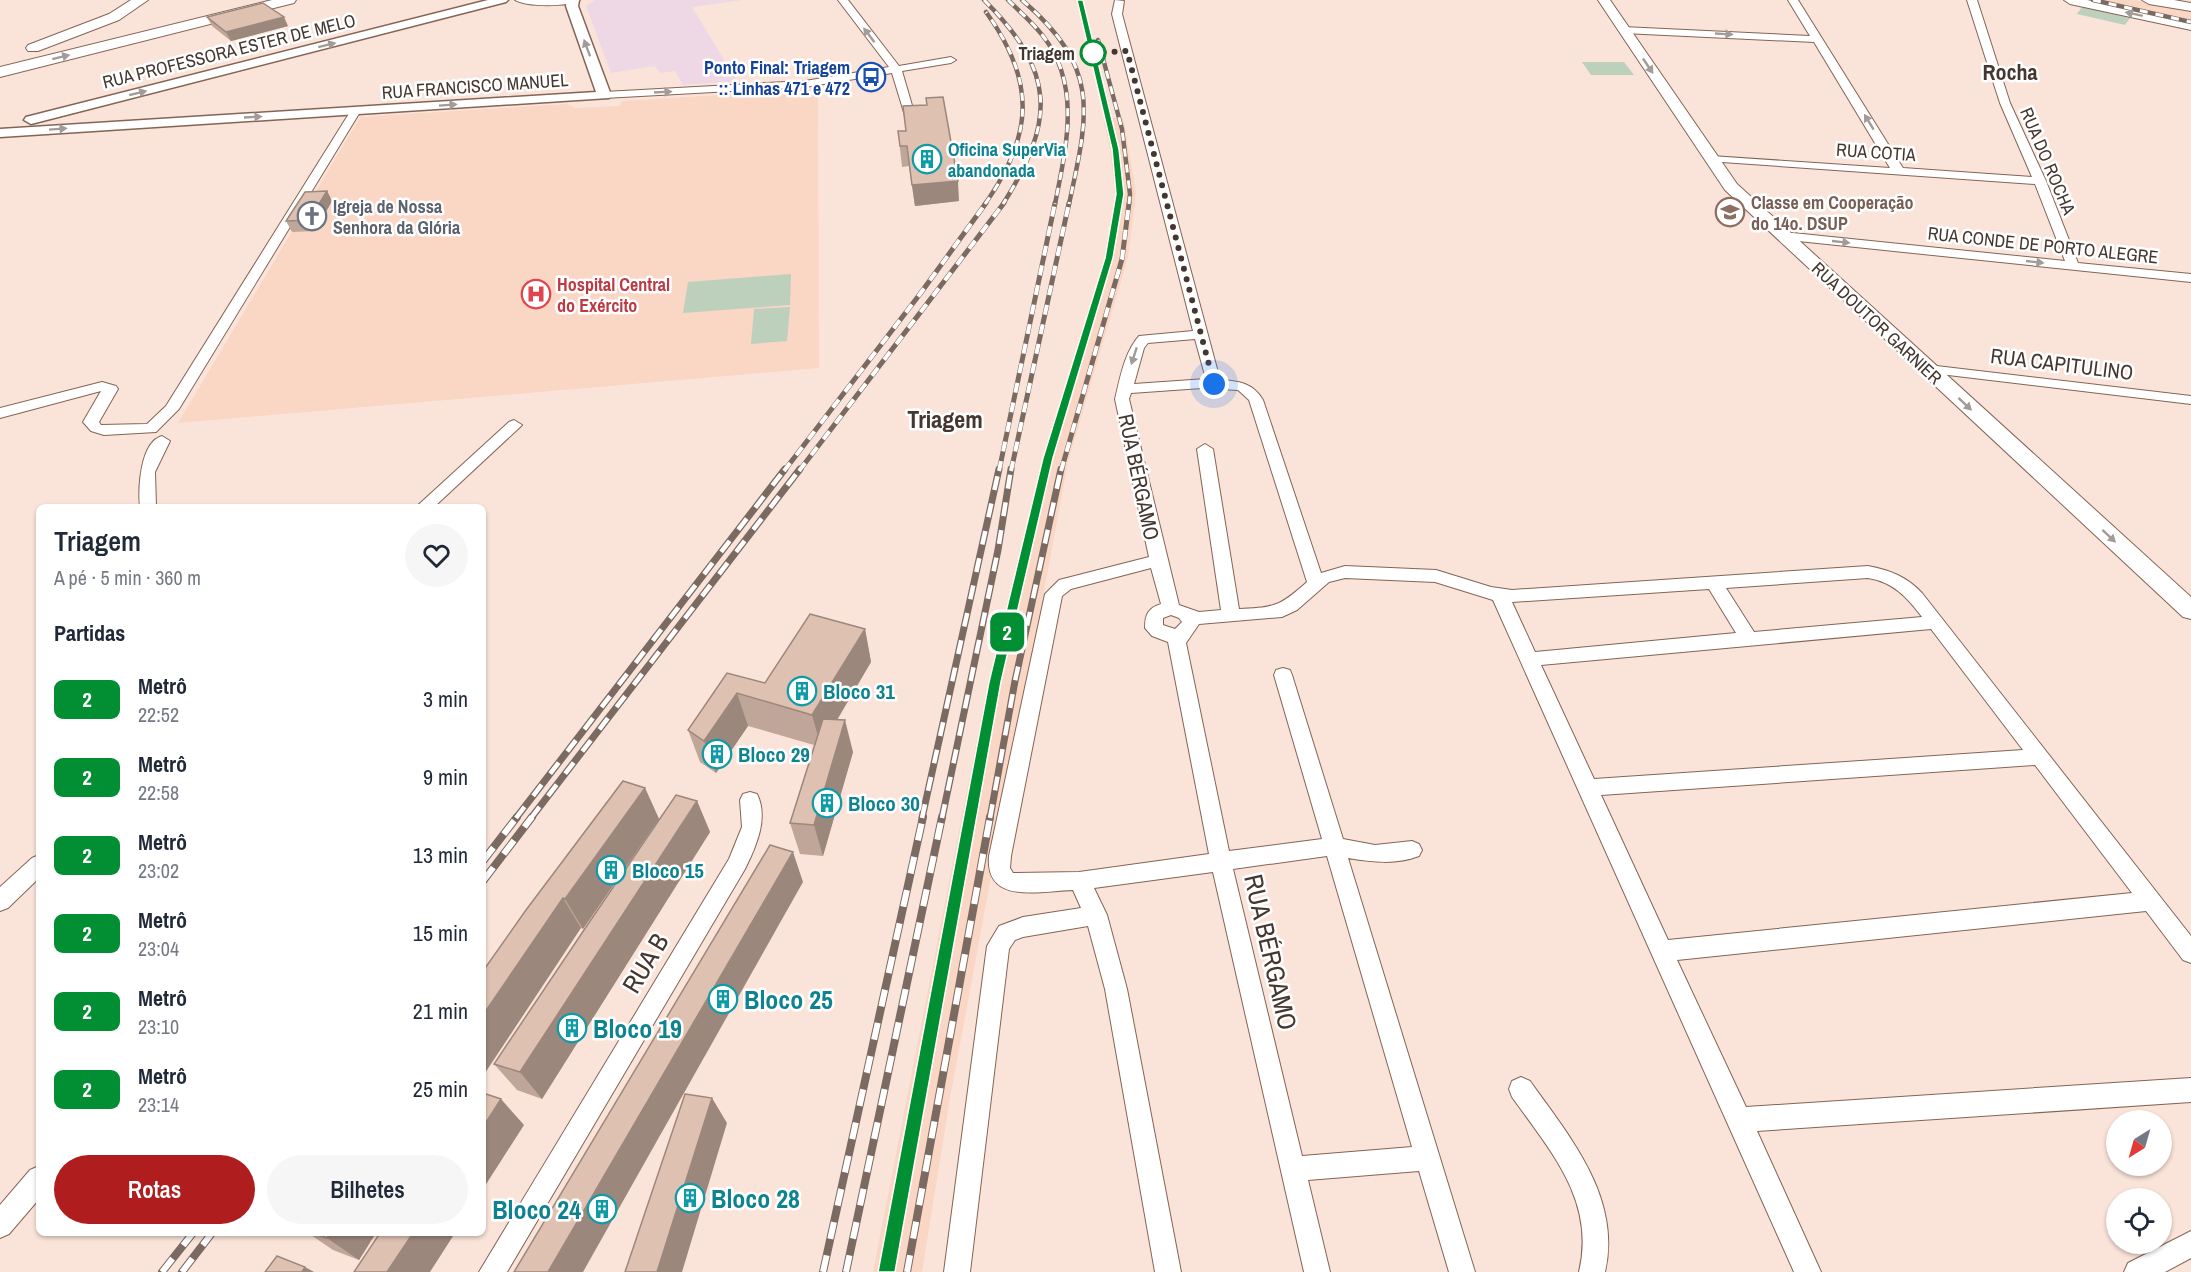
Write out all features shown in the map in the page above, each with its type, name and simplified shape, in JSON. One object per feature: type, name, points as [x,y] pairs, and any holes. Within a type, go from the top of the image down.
[{"type":"main road","points":[[1,68],[114,17],[141,0]]},
{"type":"main road","points":[[1,68],[289,0]]},
{"type":"main road","name":"RUA DOUTOR GARNIER","points":[[1604,0],[1731,187],[2191,611]]},
{"type":"main road","points":[[2070,0],[2191,27]]},
{"type":"main road","points":[[2149,0],[2191,7]]},
{"type":"street","name":"RUA PROFESSORA ESTER DE MELO","points":[[0,128],[502,0]]},
{"type":"street","points":[[520,0],[543,2],[573,0],[572,6],[604,95]]},
{"type":"street","points":[[843,0],[896,69],[911,119]]},
{"type":"street","points":[[1117,0],[1117,14],[1214,384]]},
{"type":"street","points":[[1793,0],[1899,172]]},
{"type":"street","name":"RUA DO ROCHA","points":[[1972,0],[2005,103],[2040,181],[2073,266]]},
{"type":"street","points":[[1623,30],[1819,39]]},
{"type":"street","name":"RUA FRANCISCO MANUEL","points":[[0,133],[804,84],[951,60]]},
{"type":"street","points":[[0,412],[102,386],[111,389],[91,422],[96,428],[104,430],[151,429],[172,409],[355,112]]},
{"type":"street","name":"RUA COTIA","points":[[1711,159],[2040,181]]},
{"type":"street","name":"RUA CONDE DE PORTO ALEGRE","points":[[1783,236],[2191,278]]},
{"type":"street","name":"RUA BÉRGAMO","points":[[1168,607],[1124,412],[1124,389],[1137,347],[1144,339],[1200,335]]},
{"type":"street","name":"RUA CAPITULINO","points":[[1928,369],[2191,400]]},
{"type":"street","points":[[1124,389],[1214,384],[1242,387],[1250,391],[1256,400],[1316,583]]},
{"type":"street","points":[[427,504],[514,425]]},
{"type":"street","points":[[148,504],[145,487],[147,467],[162,441]]},
{"type":"street","points":[[1205,449],[1231,616]]},
{"type":"street","points":[[1158,560],[1065,584],[1059,588],[1051,601],[999,866],[1004,880],[1011,882],[1079,881],[1334,846],[1375,854],[1412,850]]},
{"type":"street","points":[[1192,619],[1186,632],[1175,638],[1159,633],[1152,624],[1152,619],[1157,612],[1168,607],[1177,609],[1192,619],[1266,615],[1285,610],[1327,576],[1345,572],[1423,575],[1458,582],[1500,595],[1868,572],[1880,574],[1901,582],[1908,588],[2191,953]]},
{"type":"street","points":[[1714,582],[1749,639]]},
{"type":"street","points":[[1500,595],[1808,1272]]},
{"type":"street","points":[[1529,659],[1935,622]]},
{"type":"street","name":"RUA BÉRGAMO","points":[[1175,638],[1221,862],[1317,1272]]},
{"type":"street","points":[[1283,675],[1462,1272]]},
{"type":"street","points":[[1588,788],[2039,757]]},
{"type":"street","name":"RUA B","points":[[492,1272],[738,862],[752,827],[750,800]]},
{"type":"street","points":[[0,901],[36,867]]},
{"type":"street","points":[[1079,881],[1096,915],[1116,989],[1168,1272]]},
{"type":"street","points":[[1663,951],[2150,901]]},
{"type":"street","points":[[957,1272],[998,946],[1006,933],[1023,927],[1096,915]]},
{"type":"street","points":[[1521,1089],[1577,1171],[1585,1191],[1593,1212],[1597,1245],[1592,1272]]},
{"type":"street","points":[[1740,1120],[2191,1090]]},
{"type":"street","points":[[1293,1169],[1428,1158]]},
{"type":"street","points":[[0,1225],[36,1183]]},
{"type":"street","points":[[2137,1272],[2191,1244]]},
{"type":"shaded area","points":[[595,0],[743,0],[692,7],[737,81],[683,85],[675,71],[660,73],[655,66],[611,73],[586,6]]},
{"type":"shaded area","points":[[2084,0],[2135,0],[2191,12],[2191,23]]},
{"type":"shaded area","name":"Hospital Central do Exército","points":[[818,89],[819,368],[178,423],[360,117],[567,104],[575,108],[620,106],[622,101]]},
{"type":"shaded area","points":[[1123,117],[1136,193],[1128,257],[1068,462],[950,1098],[922,1272],[873,1272],[988,682],[1043,456],[1106,253],[1115,194],[1110,149],[1103,119]]},
{"type":"green space","points":[[2082,7],[2130,18],[2125,25],[2077,14]]},
{"type":"green space","points":[[1582,62],[1624,62],[1634,75],[1591,75]]},
{"type":"green space","points":[[791,274],[790,305],[683,313],[688,282]]},
{"type":"green space","points":[[790,307],[787,341],[751,344],[754,309]]},
{"type":"building","points":[[263,3],[284,17],[226,32],[207,17]]},
{"type":"building","name":"Oficina SuperVia abandonada","points":[[943,97],[958,181],[912,185],[907,146],[900,146],[898,131],[906,131],[903,106],[927,105],[926,98]]},
{"type":"building","points":[[327,191],[309,220],[286,221],[305,192]]},
{"type":"building","points":[[810,614],[865,629],[812,715],[737,693],[704,741],[688,730],[727,673],[765,683]]},
{"type":"building","points":[[823,719],[845,720],[814,825],[790,823]]},
{"type":"building","points":[[623,781],[645,788],[565,899],[563,898],[486,1011],[486,967]]},
{"type":"building","points":[[676,795],[697,801],[520,1072],[494,1064],[584,930]]},
{"type":"building","points":[[770,845],[793,852],[548,1272],[514,1272]]},
{"type":"building","points":[[486,1094],[501,1099],[486,1122]]},
{"type":"building","points":[[685,1094],[712,1098],[657,1272],[625,1272]]},
{"type":"building","points":[[378,1236],[411,1236],[387,1272],[354,1272]]},
{"type":"building","points":[[277,1256],[305,1267],[302,1272],[265,1272]]},
{"type":"railway","points":[[984,0],[1008,26],[1025,50],[1036,74],[1040,98],[1039,122],[1033,147],[1003,204]]},
{"type":"railway","points":[[1008,0],[1043,36],[1055,55],[1063,75],[1068,118],[1055,204]]},
{"type":"railway","points":[[1022,0],[1048,25],[1065,48],[1077,70],[1083,93],[1084,117],[1081,143],[1069,204]]},
{"type":"railway","points":[[1080,0],[1115,149],[1120,194],[1118,204]]},
{"type":"railway","points":[[2093,0],[2191,22]]},
{"type":"railway","points":[[985,204],[1013,155],[1020,131],[1023,108],[1021,85],[1014,61],[986,12]]},
{"type":"railway","points":[[1098,40],[1122,129],[1130,194],[1129,204]]},
{"type":"railway","points":[[784,471],[920,294],[986,203]]},
{"type":"railway","points":[[799,471],[1004,203]]},
{"type":"railway","points":[[999,471],[1055,203]]},
{"type":"railway","points":[[1011,471],[1069,203]]},
{"type":"railway","points":[[1045,471],[1109,258],[1118,203]]},
{"type":"railway","points":[[1061,471],[1122,259],[1129,203]]},
{"type":"railway","points":[[516,818],[785,469]]},
{"type":"railway","points":[[531,818],[800,469]]},
{"type":"railway","points":[[922,818],[999,469]]},
{"type":"railway","points":[[942,818],[998,550],[1011,469]]},
{"type":"railway","points":[[970,818],[995,682],[1045,469]]},
{"type":"railway","points":[[990,818],[1015,681],[1061,469]]},
{"type":"railway","points":[[486,857],[517,817]]},
{"type":"railway","points":[[486,877],[532,817]]},
{"type":"railway","points":[[823,1272],[923,817]]},
{"type":"railway","points":[[846,1272],[942,817]]},
{"type":"railway","points":[[886,1272],[970,817]]},
{"type":"railway","points":[[907,1272],[990,817]]},
{"type":"railway","points":[[162,1272],[191,1236]]},
{"type":"railway","points":[[182,1272],[210,1236]]},
{"type":"metro line","name":"2","points":[[886,1272],[995,682],[1048,458],[1109,258],[1120,194],[1115,149],[1080,0]]},
{"type":"place","name":"Triagem","points":[[1093,53]]},
{"type":"place","name":"Ponto Final: Triagem :: Linhas 471 e 472","points":[[871,77]]},
{"type":"place","name":"Oficina SuperVia abandonada","points":[[927,159]]},
{"type":"place","name":"Classe em Cooperação do 14o. DSUP","points":[[1730,212]]},
{"type":"place","name":"Igreja de Nossa Senhora da Glória","points":[[312,216]]},
{"type":"place","name":"Hospital Central do Exército","points":[[536,294]]},
{"type":"place","name":"Bloco 31","points":[[802,691]]},
{"type":"place","name":"Bloco 29","points":[[717,754]]},
{"type":"place","name":"Bloco 30","points":[[827,803]]},
{"type":"place","name":"Bloco 15","points":[[611,870]]},
{"type":"place","name":"Bloco 25","points":[[723,999]]},
{"type":"place","name":"Bloco 19","points":[[572,1028]]},
{"type":"place","name":"Bloco 28","points":[[690,1198]]},
{"type":"place","name":"Bloco 24","points":[[602,1209]]},
{"type":"district","name":"Rocha","points":[[2010,72]]},
{"type":"district","name":"Triagem","points":[[945,419]]},
{"type":"route","points":[[1093,53],[1127,51],[1214,384]]}]
